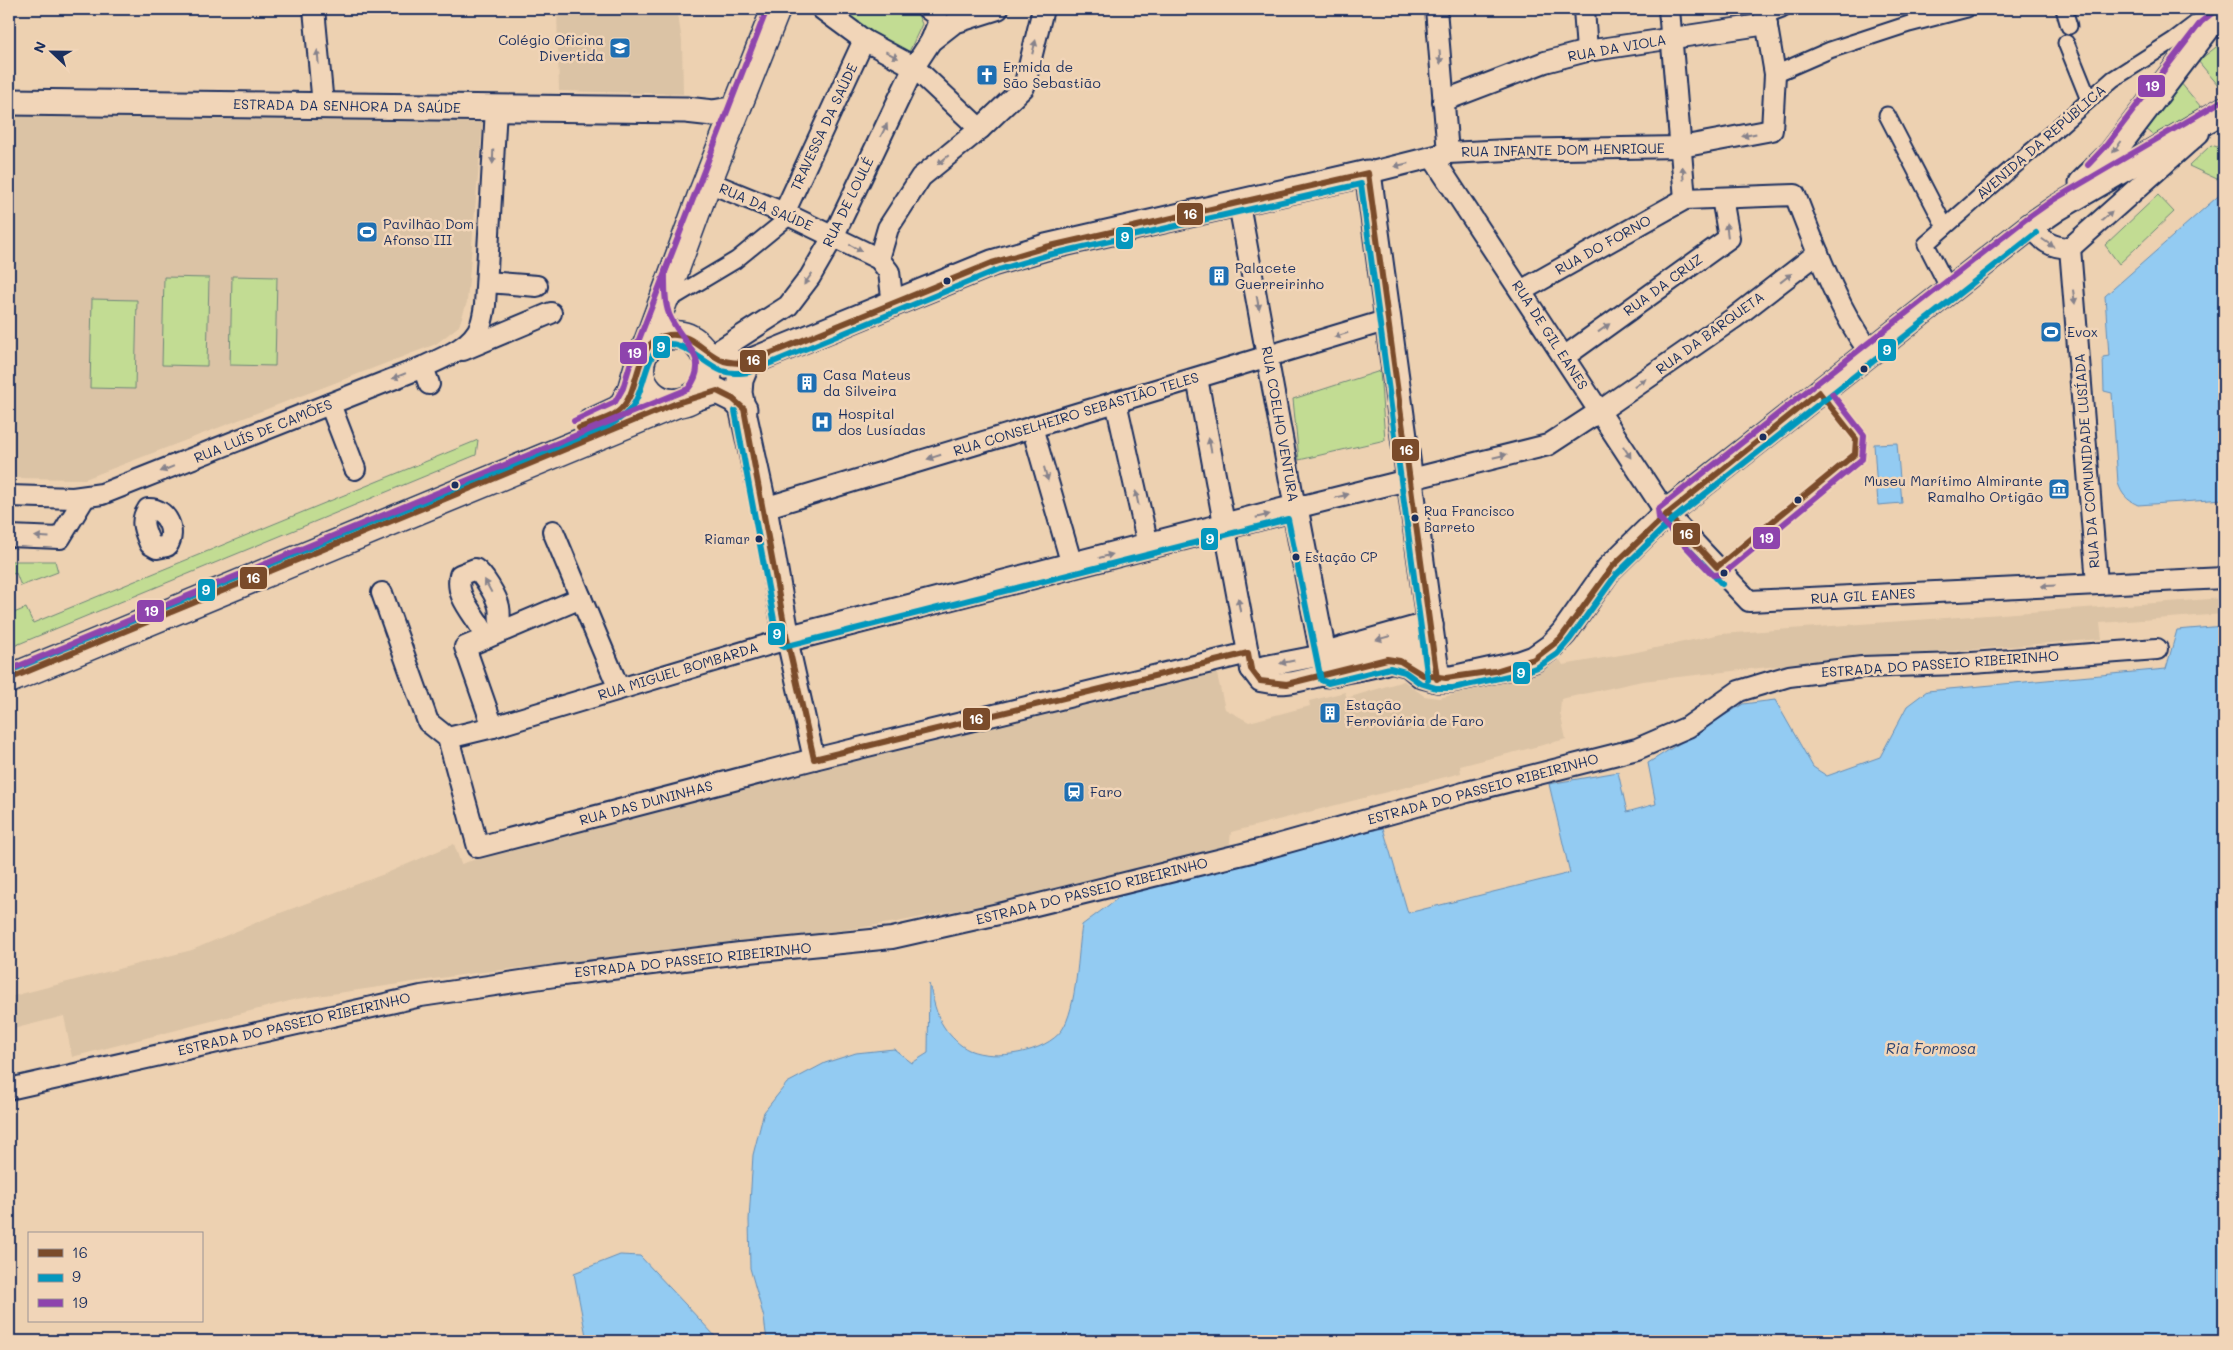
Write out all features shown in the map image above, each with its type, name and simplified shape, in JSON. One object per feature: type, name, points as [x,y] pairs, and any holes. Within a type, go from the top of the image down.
[{"type":"main road","points":[[9,662],[604,418],[621,409],[631,392],[644,353],[674,284],[708,182],[776,9]]},
{"type":"main road","points":[[9,680],[694,396],[706,379],[707,363],[703,348],[677,310],[674,284]]},
{"type":"main road","points":[[681,402],[665,402],[647,390],[642,380],[640,369],[644,353],[657,339],[669,334],[683,336],[703,348]]},
{"type":"street","points":[[314,9],[323,105]]},
{"type":"street","points":[[822,9],[864,40],[914,67],[980,129]]},
{"type":"street","points":[[928,9],[936,14],[938,24],[931,41]]},
{"type":"street","points":[[940,9],[950,13],[998,9]]},
{"type":"street","points":[[893,305],[889,272],[879,259],[888,228],[921,178],[980,129],[1024,87],[1043,9]]},
{"type":"street","points":[[1436,9],[1443,101],[1441,155]]},
{"type":"street","points":[[1584,9],[1587,51]]},
{"type":"street","points":[[1669,9],[1685,199],[1795,195],[1818,252],[1856,333],[1870,353]]},
{"type":"street","points":[[1770,14],[1775,74],[1830,50],[1909,24],[1967,9]]},
{"type":"street","points":[[2064,9],[2069,26]]},
{"type":"street","name":"RUA DE LOULÉ","points":[[703,348],[788,306],[810,277],[832,237],[914,67],[950,13]]},
{"type":"street","name":"RUA DA VIOLA","points":[[1443,101],[1545,62],[1587,51],[1671,39],[1770,14]]},
{"type":"street","name":"AVENIDA DA REPÚBLICA","points":[[1949,289],[1926,244],[2113,79],[2214,16]]},
{"type":"street","name":"AVENIDA DA REPÚBLICA","points":[[2056,208],[2112,154],[2188,50],[2208,27],[2214,16]]},
{"type":"street","name":"TRAVESSA DA SAÚDE","points":[[788,214],[864,40]]},
{"type":"street","points":[[2066,43],[2089,100]]},
{"type":"street","name":"RUA INFANTE DOM HENRIQUE","points":[[703,348],[735,365],[747,362],[893,305],[944,281],[992,263],[1046,247],[1239,204],[1441,155],[1508,150],[1681,147],[1777,129],[1775,74]]},
{"type":"street","name":"ESTRADA DA SENHORA DA SAÚDE","points":[[9,102],[686,110]]},
{"type":"street","name":"RUA LUÍS DE CAMÕES","points":[[430,370],[468,342],[480,325],[484,310],[496,108]]},
{"type":"street","points":[[686,110],[712,113],[736,109]]},
{"type":"street","points":[[686,110],[714,119],[721,127],[721,150]]},
{"type":"street","name":"AVENIDA DA REPÚBLICA","points":[[1437,679],[1452,679],[1520,664],[1534,659],[1551,647],[1564,633],[1609,569],[1666,513],[1949,289],[2056,208],[2223,112]]},
{"type":"street","name":"AVENIDA DA REPÚBLICA","points":[[2070,248],[2223,112]]},
{"type":"street","points":[[1887,115],[1945,227]]},
{"type":"street","name":"RUA DE GIL EANES","points":[[1441,155],[1521,292],[1666,513]]},
{"type":"street","points":[[1368,173],[1437,679],[1422,675],[1409,664],[1390,659]]},
{"type":"street","name":"RUA DA SAÚDE","points":[[708,182],[788,214],[879,259]]},
{"type":"street","name":"RUA DA CRUZ","points":[[1564,357],[1729,238],[1722,198]]},
{"type":"street","name":"RUA DO FORNO","points":[[1521,292],[1685,199]]},
{"type":"street","name":"RUA COELHO VENTURA","points":[[1239,204],[1325,664]]},
{"type":"street","points":[[674,284],[736,260],[788,214]]},
{"type":"street","points":[[2031,226],[2042,240],[2054,248],[2070,248]]},
{"type":"street","name":"RUA DA COMUNIDADE LUSÍADA","points":[[2070,248],[2097,583]]},
{"type":"street","name":"RUA DA BARQUETA","points":[[1600,411],[1734,318],[1818,252]]},
{"type":"street","points":[[487,282],[537,286]]},
{"type":"street","points":[[484,310],[490,324],[504,333]]},
{"type":"street","name":"RUA LUÍS DE CAMÕES","points":[[9,496],[85,497],[102,494],[330,404],[430,370],[504,333],[551,313]]},
{"type":"street","name":"RUA CONSELHEIRO SEBASTIÃO TELES","points":[[764,508],[1388,320]]},
{"type":"street","points":[[747,362],[740,380],[739,393],[764,508],[787,639],[814,759]]},
{"type":"street","points":[[1197,378],[1250,661]]},
{"type":"street","points":[[681,402],[717,391],[733,399],[744,410]]},
{"type":"street","points":[[1116,402],[1148,545]]},
{"type":"street","points":[[330,404],[355,469]]},
{"type":"street","name":"RUA MIGUEL BOMBARDA","points":[[448,738],[787,639],[1225,525],[1548,445],[1600,411]]},
{"type":"street","points":[[1032,427],[1072,565]]},
{"type":"street","points":[[136,482],[148,509]]},
{"type":"street","points":[[9,536],[60,538],[85,497]]},
{"type":"street","name":"RUA GIL EANES","points":[[1666,513],[1750,602],[2224,578]]},
{"type":"street","points":[[553,531],[619,689]]},
{"type":"street","points":[[486,638],[483,628],[474,620],[458,585],[460,575],[475,569],[481,573],[499,606],[498,620],[504,630]]},
{"type":"street","points":[[382,593],[428,722],[448,738]]},
{"type":"street","points":[[493,726],[465,647],[581,598]]},
{"type":"street","points":[[1325,664],[1390,659],[1407,652],[1418,642],[1430,624]]},
{"type":"street","points":[[1325,664],[1430,624]]},
{"type":"street","name":"ESTRADA DO PASSEIO RIBEIRINHO","points":[[9,1089],[421,996],[554,976],[740,953],[892,938],[1003,913],[1259,850],[1467,792],[1636,748],[1688,727],[1740,691],[1789,676],[1862,666],[1959,664],[2156,649]]},
{"type":"street","name":"RUA DAS DUNINHAS","points":[[448,738],[478,847],[814,759],[1250,661],[1325,664]]},
{"type":"shaded area","name":"Colégio Oficina Divertida","points":[[557,9],[677,9],[682,41],[683,94],[559,91]]},
{"type":"shaded area","points":[[9,116],[483,119],[467,302],[459,326],[436,344],[85,479],[9,478]]},
{"type":"shaded area","points":[[2224,598],[2224,614],[2100,623],[2102,639],[1804,663],[1642,681],[1561,699],[1560,713],[1566,739],[1460,766],[1461,773],[1231,832],[1229,849],[1095,883],[897,922],[778,940],[475,973],[297,999],[72,1057],[64,1016],[9,1030],[9,949],[13,996],[192,950],[267,918],[387,873],[454,844],[461,864],[514,847],[1097,697],[1216,670],[1225,709],[1249,722],[1310,706],[1309,701],[1345,692],[1347,698],[1404,681],[1424,696],[1439,698],[1535,675],[1560,660],[1563,665],[1632,653],[1721,634]]},
{"type":"green space","points":[[834,9],[910,9],[918,15],[922,24],[908,54],[899,55]]},
{"type":"green space","points":[[2224,41],[2224,90],[2223,91],[2198,61]]},
{"type":"green space","points":[[2180,82],[2201,107],[2154,135],[2147,130]]},
{"type":"green space","points":[[2211,145],[2224,149],[2224,173],[2217,179],[2189,166]]},
{"type":"green space","points":[[2158,195],[2174,212],[2119,264],[2105,245]]},
{"type":"green space","points":[[232,276],[277,277],[275,366],[230,365]]},
{"type":"green space","points":[[164,277],[209,278],[207,366],[162,365]]},
{"type":"green space","points":[[92,299],[137,300],[135,389],[90,388]]},
{"type":"green space","points":[[1380,371],[1385,440],[1299,460],[1293,399]]},
{"type":"green space","points":[[478,440],[476,455],[9,648],[9,615],[26,608],[33,623]]},
{"type":"green space","points":[[9,561],[55,561],[58,572],[21,586],[16,573],[9,575]]},
{"type":"water","points":[[2224,191],[2224,499],[2138,505],[2125,497],[2118,483],[2112,393],[2104,391],[2103,357],[2109,356],[2105,296]]},
{"type":"water","points":[[1897,443],[1902,503],[1878,505],[1874,444]]},
{"type":"water","name":"Ria Formosa","points":[[2224,626],[2224,1341],[767,1341],[764,1318],[750,1268],[749,1220],[753,1155],[764,1112],[787,1083],[825,1063],[856,1053],[894,1049],[912,1063],[928,1053],[929,984],[941,1023],[959,1043],[969,1050],[992,1055],[1019,1053],[1044,1044],[1062,1030],[1071,1008],[1074,994],[1082,925],[1125,893],[1383,828],[1408,913],[1570,873],[1549,784],[1618,772],[1627,812],[1656,804],[1648,763],[1743,704],[1775,700],[1813,767],[1827,776],[1880,757],[1907,706],[1927,691],[2166,669],[2177,630]]},
{"type":"water","points":[[620,1255],[640,1256],[715,1336],[716,1341],[587,1341],[574,1273]]},
{"type":"transit line","name":"19","points":[[9,670],[688,389],[695,378],[696,359],[667,309],[665,271],[767,9]]},
{"type":"transit line","name":"19","points":[[2088,165],[2105,147],[2201,22],[2217,9]]},
{"type":"transit line","name":"19","points":[[1816,384],[2026,219],[2053,200],[2220,102]]},
{"type":"transit line","name":"16","points":[[579,428],[607,418],[621,409],[628,400],[639,366],[649,346],[657,339],[669,335],[677,335],[691,340],[724,361],[747,363],[992,263],[1046,247],[1368,173],[1437,679]]},
{"type":"transit line","name":"9","points":[[12,670],[608,426],[627,413],[632,407],[649,363],[656,351],[664,345],[674,344],[683,348],[722,371],[732,373],[749,372],[995,271],[1048,255],[1361,184],[1428,680]]},
{"type":"transit line","name":"9","points":[[735,411],[778,641],[784,647],[1288,519],[1321,680],[1328,683],[1390,668],[1405,672],[1420,683],[1436,688],[1453,688],[1522,673],[1538,667],[1557,654],[1616,575],[1672,520],[2036,233]]},
{"type":"transit line","name":"19","points":[[574,421],[615,402],[623,388],[633,355],[669,262]]},
{"type":"transit line","name":"19","points":[[1812,387],[1658,509],[1659,518],[1713,575],[1723,574],[1862,459],[1864,435],[1832,394]]},
{"type":"transit line","name":"16","points":[[9,679],[677,403],[717,391],[733,399],[744,409],[787,639],[814,759],[1248,653],[1251,669],[1260,681],[1287,684],[1387,659],[1400,661],[1423,675],[1446,678],[1495,671],[1534,659],[1560,639],[1613,566],[1667,514]]},
{"type":"transit line","name":"16","points":[[1819,392],[1856,439],[1855,454],[1717,567],[1667,514],[1819,392]]},
{"type":"transit line","name":"9","points":[[1660,519],[1722,584]]},
{"type":"place","name":"Colégio Oficina Divertida","points":[[620,48]]},
{"type":"place","name":"Ermida de São Sebastião","points":[[987,75]]},
{"type":"place","name":"Pavilhão Dom Afonso III","points":[[367,232]]},
{"type":"place","name":"Palacete Guerreirinho","points":[[1219,276]]},
{"type":"place","name":"Evox","points":[[2051,332]]},
{"type":"place","name":"Casa Mateus da Silveira","points":[[807,383]]},
{"type":"place","name":"Hospital dos Lusíadas","points":[[822,422]]},
{"type":"place","name":"Museu Marítimo Almirante Ramalho Ortigão","points":[[2059,489]]},
{"type":"place","name":"Rua Francisco Barreto","points":[[1415,518]]},
{"type":"place","name":"Riamar","points":[[759,539]]},
{"type":"place","name":"Estação CP","points":[[1296,557]]},
{"type":"place","name":"Estação Ferroviária de Faro","points":[[1330,713]]},
{"type":"place","name":"Faro","points":[[1074,792]]}]
